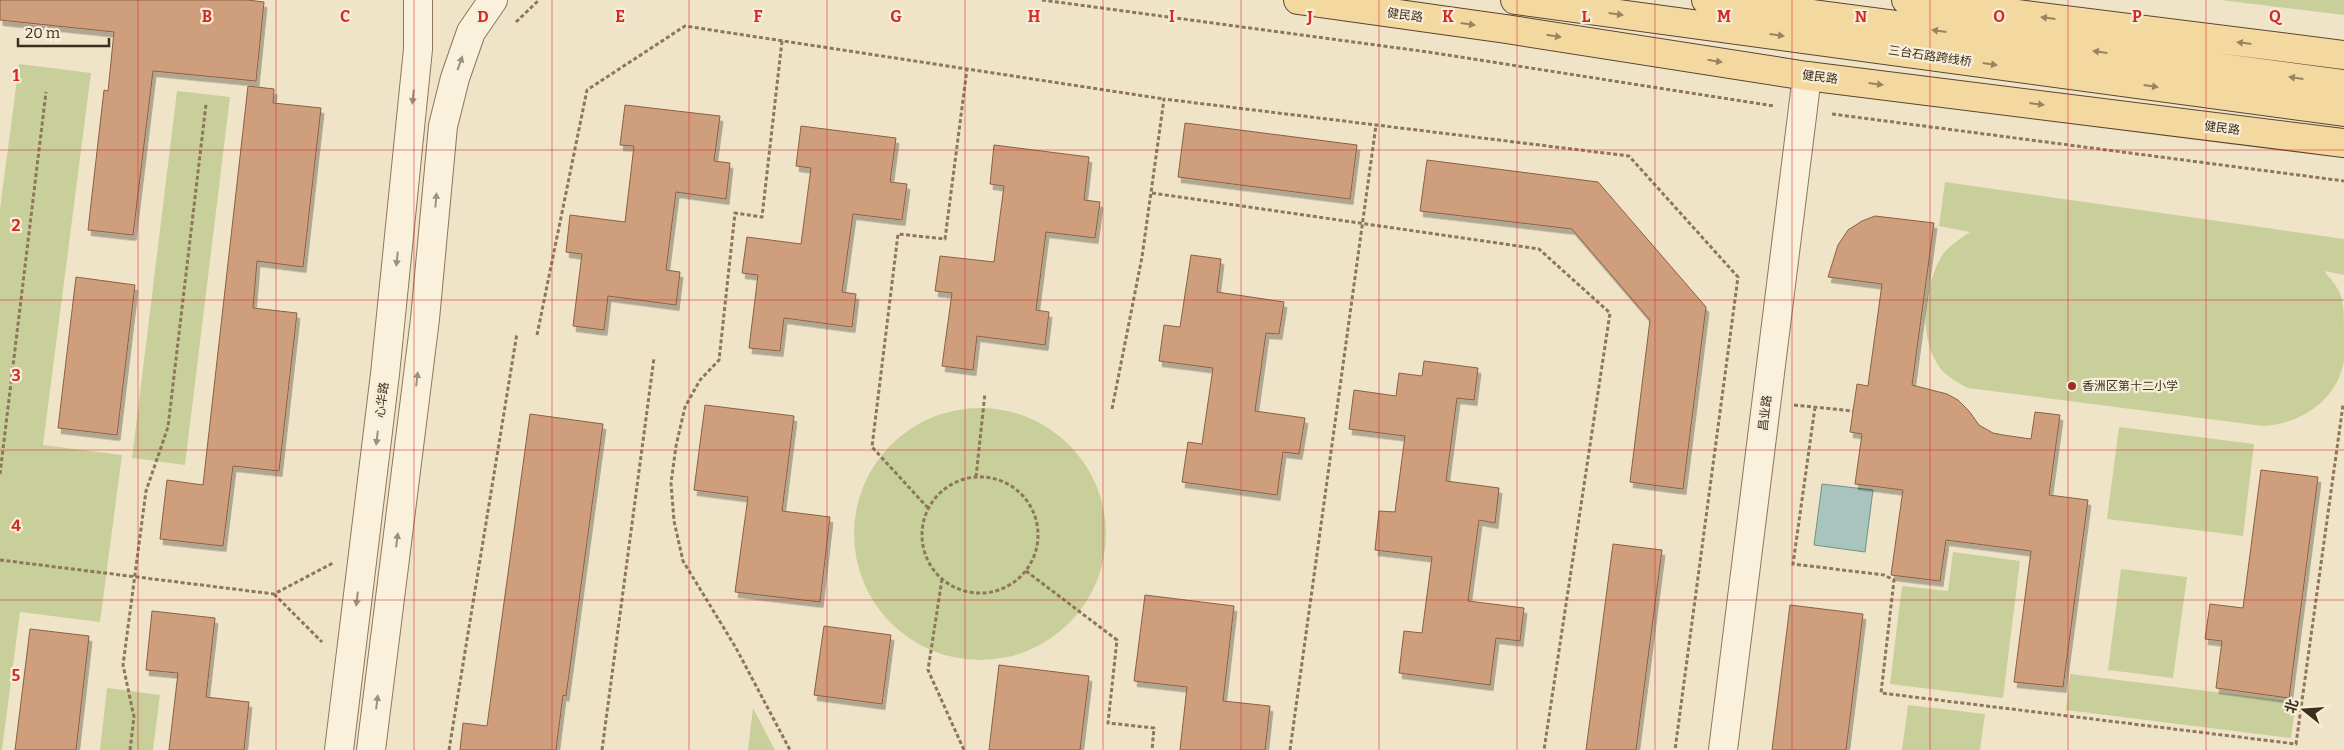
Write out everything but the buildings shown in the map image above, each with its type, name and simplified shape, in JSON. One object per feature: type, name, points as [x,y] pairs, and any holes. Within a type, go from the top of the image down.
[{"type":"main road","name":"健民路","points":[[1298,0],[1506,29],[1807,76],[2344,143]]},
{"type":"main road","name":"三台石路跨线桥","points":[[1515,0],[2344,112]]},
{"type":"main road","name":"三台石路跨线桥","points":[[1706,0],[2344,84]]},
{"type":"main road","points":[[1906,0],[2344,55]]},
{"type":"street","name":"心华路","points":[[339,750],[385,374],[418,49],[418,0]]},
{"type":"street","points":[[371,750],[425,319],[443,126],[455,78],[472,32],[493,0]]},
{"type":"street","points":[[1506,29],[1509,0]]},
{"type":"street","name":"昌业路","points":[[1723,750],[1807,76]]},
{"type":"path","points":[[514,24],[539,0]]},
{"type":"path","points":[[1042,0],[1428,52],[1802,110],[2344,181]]},
{"type":"path","points":[[537,335],[587,90],[685,26],[1164,99],[1629,156],[1738,277],[1675,750]]},
{"type":"path","points":[[782,41],[762,217],[735,213],[719,360],[700,380],[684,407],[671,484],[674,521],[682,561],[736,648],[790,750]]},
{"type":"path","points":[[928,508],[872,447],[898,234],[945,239],[967,68]]},
{"type":"path","points":[[0,474],[46,92]]},
{"type":"path","points":[[1112,409],[1142,257],[1164,99]]},
{"type":"path","points":[[130,750],[134,717],[123,665],[146,492],[168,426],[206,104]]},
{"type":"path","points":[[1290,750],[1376,125]]},
{"type":"path","points":[[1152,194],[1539,249],[1610,313],[1544,750]]},
{"type":"path","points":[[449,750],[517,333]]},
{"type":"path","points":[[602,750],[654,358]]},
{"type":"path","points":[[976,477],[985,393]]},
{"type":"path","points":[[1766,402],[1853,411]]},
{"type":"path","points":[[1815,407],[1793,564],[1884,575],[1894,580],[1881,692],[2296,744],[2343,405]]},
{"type":"path","points":[[976,477],[995,478],[1013,486],[1027,500],[1036,517],[1038,536],[1035,555],[1026,571],[1012,584],[995,591],[976,593],[958,589],[942,578],[930,564],[923,546],[923,527],[928,508],[946,489],[957,482],[976,477]]},
{"type":"path","points":[[0,560],[274,594],[364,546]]},
{"type":"path","points":[[1026,571],[1117,640],[1108,723],[1154,728],[1152,750]]},
{"type":"path","points":[[942,578],[928,670],[964,750]]},
{"type":"path","points":[[274,594],[349,669]]},
{"type":"green space","points":[[2221,0],[2344,0],[2344,15]]},
{"type":"green space","points":[[19,64],[91,73],[43,445],[122,455],[100,622],[20,612],[2,750],[0,750],[0,209]]},
{"type":"green space","points":[[177,91],[230,97],[185,465],[132,458]]},
{"type":"green space","points":[[1945,182],[2344,239],[2344,275],[2324,271],[2336,286],[2342,297],[2343,304],[2344,361],[2334,388],[2315,408],[2303,415],[2290,421],[2263,426],[1968,388],[1948,376],[1938,365],[1932,353],[1926,325],[1927,297],[1935,269],[1947,249],[1970,232],[1939,226]]},
{"type":"green space","points":[[980,408],[1005,411],[1028,418],[1050,429],[1069,445],[1085,464],[1096,486],[1103,509],[1106,534],[1103,559],[1096,582],[1085,604],[1069,623],[1050,639],[1028,650],[1005,657],[980,660],[955,657],[932,650],[910,639],[891,623],[875,604],[864,582],[857,559],[854,534],[857,509],[864,486],[875,464],[891,445],[910,429],[932,418],[955,411]]},
{"type":"green space","points":[[2119,427],[2254,444],[2243,536],[2107,519]]},
{"type":"green space","points":[[1953,552],[2020,561],[2003,698],[1890,684],[1902,586],[1948,591]]},
{"type":"green space","points":[[2121,569],[2187,577],[2173,678],[2108,670]]},
{"type":"green space","points":[[2070,674],[2296,702],[2291,738],[2066,710]]},
{"type":"green space","points":[[107,688],[160,695],[153,750],[100,750]]},
{"type":"green space","points":[[1908,705],[1985,714],[1980,750],[1902,750]]},
{"type":"green space","points":[[753,708],[775,750],[748,750]]},
{"type":"water","points":[[1822,484],[1873,490],[1865,552],[1814,545]]},
{"type":"place","name":"香洲区第十二小学","points":[[2072,386]]}]
